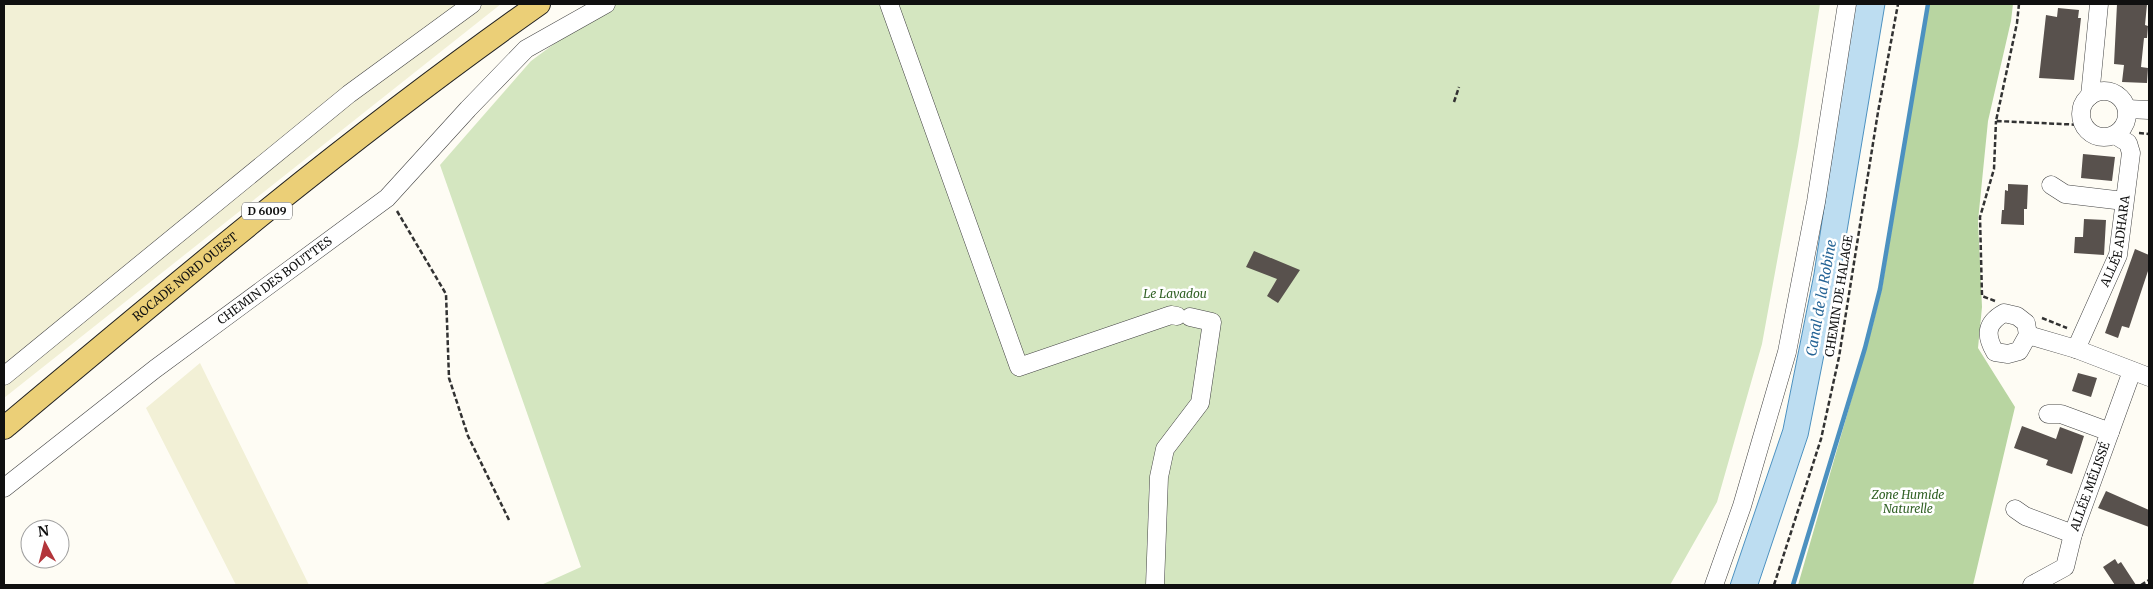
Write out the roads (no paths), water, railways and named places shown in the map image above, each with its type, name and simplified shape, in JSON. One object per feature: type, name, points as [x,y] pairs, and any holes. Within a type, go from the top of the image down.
[{"type":"main road","name":"ROCADE NORD OUEST","points":[[4,428],[259,217],[351,144],[461,59],[539,4]]},
{"type":"street","points":[[4,376],[349,94],[472,4]]},
{"type":"street","name":"CHEMIN DES BOUTTES","points":[[4,488],[155,369],[387,198],[526,49],[606,4]]},
{"type":"street","points":[[889,4],[1019,367],[1171,315],[1212,322],[1200,403],[1164,449],[1159,477],[1155,585]]},
{"type":"street","points":[[1714,585],[1742,506],[1787,352],[1816,202],[1847,4]]},
{"type":"street","points":[[2090,96],[2098,92],[2107,91],[2116,94],[2123,100],[2127,109],[2127,121],[2120,132],[2103,138],[2091,134],[2083,125],[2082,110],[2090,96],[2100,4]]},
{"type":"street","points":[[2127,109],[2149,110]]},
{"type":"street","name":"ALLÉE ADHARA","points":[[2079,341],[2118,255],[2131,153],[2128,143],[2115,135]]},
{"type":"street","points":[[2051,185],[2066,194],[2124,201]]},
{"type":"street","points":[[2028,336],[2079,341],[2132,371],[2149,377]]},
{"type":"street","name":"ALLÉE MÉLISSÉ","points":[[2032,585],[2065,567],[2072,534],[2132,371]]},
{"type":"street","points":[[2048,414],[2061,414],[2110,432]]},
{"type":"street","points":[[2015,509],[2025,516],[2072,534]]},
{"type":"water","name":"Canal de la Robine","points":[[1855,4],[1885,4],[1839,279],[1808,436],[1758,585],[1730,585],[1783,429],[1814,274]]},
{"type":"waterway","points":[[1793,585],[1865,348],[1880,289],[1928,4]]},
{"type":"park label","name":"Le Lavadou","points":[[1175,294]]},
{"type":"park label","name":"Zone Humide Naturelle","points":[[1908,502]]}]
